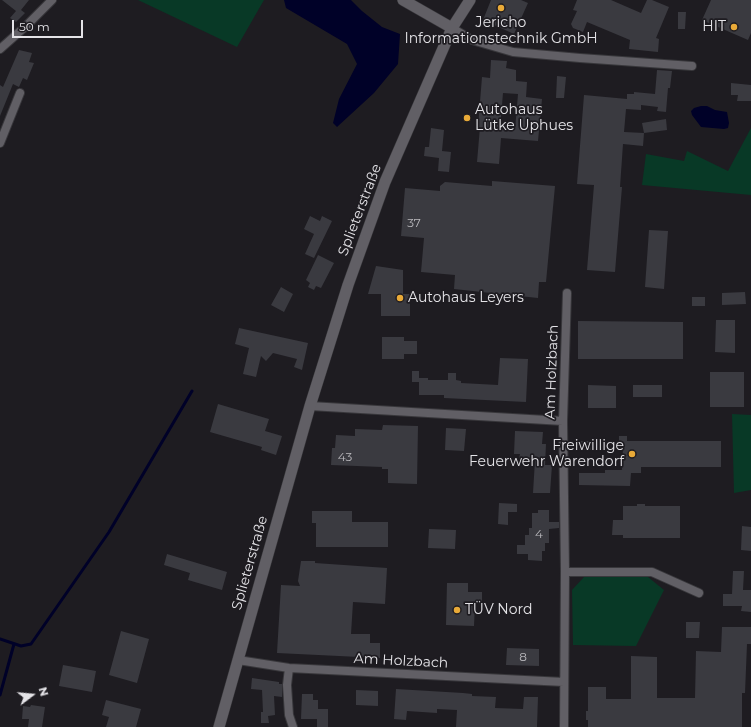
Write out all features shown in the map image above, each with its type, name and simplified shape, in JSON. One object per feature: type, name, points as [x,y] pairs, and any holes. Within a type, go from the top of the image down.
[{"type":"street","points":[[0,49],[26,26],[51,0]]},
{"type":"street","points":[[403,0],[472,40],[513,52],[692,66]]},
{"type":"street","name":"Splieterstraße","points":[[219,727],[310,406],[348,285],[385,182],[452,28],[470,0]]},
{"type":"street","points":[[0,143],[20,93]]},
{"type":"street","name":"Am Holzbach","points":[[564,727],[565,572],[563,420],[567,293]]},
{"type":"street","points":[[310,406],[563,420]]},
{"type":"street","points":[[565,572],[652,572],[699,593]]},
{"type":"street","name":"Am Holzbach","points":[[238,660],[289,668],[564,682]]},
{"type":"street","points":[[289,668],[287,685],[288,715],[293,727]]},
{"type":"green space","points":[[138,0],[264,0],[237,47]]},
{"type":"green space","points":[[751,128],[751,195],[642,185],[646,154],[684,161],[687,151],[728,171]]},
{"type":"green space","points":[[732,414],[751,415],[751,490],[734,493]]},
{"type":"green space","points":[[584,577],[648,577],[664,590],[636,646],[573,645],[572,590]]},
{"type":"water","points":[[284,0],[351,0],[382,27],[400,34],[398,64],[374,93],[337,127],[333,123],[339,99],[357,64],[347,44],[286,8]]},
{"type":"water","points":[[707,106],[715,110],[727,112],[729,123],[728,128],[701,127],[692,115],[691,111],[694,108]]},
{"type":"building","points":[[2,0],[29,0],[21,10],[25,13],[16,22],[10,18],[16,11]]},
{"type":"building","points":[[491,0],[521,0],[528,3],[514,34],[483,20]]},
{"type":"building","points":[[577,0],[611,0],[641,13],[647,0],[652,0],[669,7],[656,38],[659,39],[658,52],[629,49],[630,40],[587,22],[583,32],[573,28],[571,24],[577,11],[573,10]]},
{"type":"building","name":"HIT","points":[[711,0],[751,0],[751,33],[748,40],[702,20]]},
{"type":"building","points":[[678,12],[686,12],[685,29],[678,29]]},
{"type":"building","points":[[19,50],[32,53],[29,62],[34,63],[27,80],[23,78],[19,87],[13,84],[0,116],[0,85],[3,87]]},
{"type":"building","points":[[491,60],[507,61],[506,68],[516,70],[516,81],[527,82],[526,97],[542,99],[538,141],[501,138],[499,164],[477,162],[482,77],[490,78]],"holes":[[[503,93],[518,94],[515,130],[500,129]]]},
{"type":"building","points":[[657,70],[672,71],[670,88],[668,88],[666,112],[657,111],[658,107],[641,105],[641,110],[626,109],[624,132],[644,133],[643,146],[623,144],[620,187],[622,187],[615,272],[587,270],[594,185],[577,184],[584,95],[627,99],[627,94],[634,94],[634,92],[655,94]]},
{"type":"building","points":[[557,76],[566,77],[564,98],[556,98]]},
{"type":"building","points":[[731,83],[751,85],[751,101],[737,101],[738,95],[731,95]]},
{"type":"building","points":[[666,119],[667,130],[644,133],[642,123]]},
{"type":"building","points":[[431,128],[444,130],[442,151],[451,152],[449,172],[438,171],[439,158],[424,156],[425,147],[429,147]]},
{"type":"building","points":[[492,181],[555,186],[546,282],[539,282],[538,298],[454,289],[455,275],[421,272],[424,238],[401,236],[405,188],[440,191],[440,186],[445,182],[492,186]]},
{"type":"building","points":[[310,216],[320,221],[322,216],[332,221],[314,258],[305,254],[314,234],[304,229]]},
{"type":"building","points":[[649,230],[668,231],[664,289],[645,287]]},
{"type":"building","points":[[318,255],[334,263],[321,288],[316,286],[314,290],[308,287],[310,283],[306,280]]},
{"type":"building","points":[[376,266],[403,270],[403,294],[410,294],[410,316],[381,316],[381,294],[368,294]]},
{"type":"building","points":[[281,287],[293,294],[284,312],[271,305]]},
{"type":"building","points":[[745,292],[746,304],[722,305],[722,293]]},
{"type":"building","points":[[692,297],[705,297],[705,306],[692,306]]},
{"type":"building","points":[[716,320],[735,320],[735,353],[715,352]]},
{"type":"building","points":[[578,321],[683,322],[683,359],[578,359]]},
{"type":"building","points":[[239,328],[308,343],[302,370],[294,367],[297,359],[273,353],[266,361],[261,356],[256,377],[243,374],[249,348],[235,344]]},
{"type":"building","points":[[382,337],[404,337],[404,341],[417,341],[417,354],[404,354],[404,359],[382,359]]},
{"type":"building","points":[[500,358],[528,359],[526,402],[444,398],[444,395],[419,395],[419,382],[412,382],[412,371],[419,371],[419,378],[428,378],[428,380],[448,380],[448,373],[456,373],[456,380],[461,381],[461,383],[498,385]]},
{"type":"building","points":[[710,372],[744,372],[744,407],[710,407]]},
{"type":"building","points":[[588,385],[616,386],[616,408],[588,408]]},
{"type":"building","points":[[633,385],[662,385],[662,397],[633,397]]},
{"type":"building","points":[[218,404],[269,419],[265,431],[282,436],[276,455],[261,450],[262,447],[210,432]]},
{"type":"building","points":[[383,425],[418,426],[417,484],[388,483],[388,469],[382,469],[382,467],[331,465],[332,448],[335,448],[336,435],[355,436],[355,429],[382,430]]},
{"type":"building","points":[[446,428],[466,429],[464,451],[445,450]]},
{"type":"building","points":[[515,431],[543,432],[542,444],[546,444],[545,465],[552,465],[550,493],[533,493],[535,460],[519,459],[520,454],[514,454]]},
{"type":"building","points":[[619,436],[627,436],[627,441],[721,441],[721,467],[641,467],[641,473],[631,473],[630,486],[579,485],[579,473],[605,473],[605,470],[622,470],[623,446],[619,446]]},
{"type":"building","points":[[579,441],[601,441],[601,450],[579,450]]},
{"type":"building","points":[[499,503],[517,504],[517,512],[508,512],[508,525],[498,524]]},
{"type":"building","points":[[637,504],[645,504],[645,506],[680,506],[680,538],[623,538],[623,535],[612,535],[613,520],[623,520],[623,506],[637,506]]},
{"type":"building","points":[[538,510],[549,510],[549,522],[559,522],[559,528],[549,529],[549,543],[545,543],[545,551],[542,551],[542,561],[528,560],[528,554],[517,554],[517,545],[525,545],[525,535],[529,535],[529,528],[532,528],[532,513],[538,513]]},
{"type":"building","points":[[312,511],[352,511],[352,522],[388,522],[388,547],[316,547],[316,523],[312,523]]},
{"type":"building","points":[[742,526],[751,527],[751,551],[741,550]]},
{"type":"building","points":[[429,529],[456,530],[455,549],[428,548]]},
{"type":"building","points":[[167,554],[227,572],[222,590],[188,580],[190,573],[164,565]]},
{"type":"building","points":[[301,561],[387,568],[385,604],[353,602],[351,634],[370,634],[370,643],[380,643],[380,658],[277,653],[281,585],[300,586],[298,581]]},
{"type":"building","points":[[733,571],[744,571],[743,590],[751,590],[751,612],[741,611],[742,606],[723,606],[723,594],[732,594]]},
{"type":"building","name":"TÜV Nord","points":[[447,583],[468,583],[468,592],[482,592],[482,603],[475,603],[474,626],[446,625]]},
{"type":"building","points":[[686,622],[700,622],[699,638],[686,638]]},
{"type":"building","points":[[722,627],[751,627],[751,644],[747,644],[745,693],[742,693],[742,727],[588,727],[586,711],[588,711],[588,687],[606,687],[606,699],[631,699],[631,656],[657,657],[657,698],[695,698],[696,651],[721,652]]},
{"type":"building","points":[[121,631],[149,639],[137,683],[109,675]]},
{"type":"building","points":[[507,648],[539,649],[539,666],[506,665]]},
{"type":"building","points":[[63,665],[96,671],[92,692],[59,686]]},
{"type":"building","points":[[252,678],[279,682],[279,684],[282,684],[282,697],[274,696],[275,715],[268,716],[269,723],[261,723],[261,712],[263,712],[262,690],[251,689]]},
{"type":"building","points":[[396,689],[463,693],[472,694],[472,696],[496,697],[495,708],[523,709],[524,697],[538,697],[537,727],[456,727],[457,710],[437,709],[437,713],[407,711],[406,720],[394,719]]},
{"type":"building","points":[[356,690],[378,691],[378,706],[356,705]]},
{"type":"building","points":[[302,694],[313,694],[313,700],[318,700],[318,709],[328,709],[328,727],[317,727],[317,719],[301,719]]},
{"type":"building","points":[[106,700],[141,709],[136,727],[106,727],[109,717],[102,715]]},
{"type":"building","points":[[31,705],[45,707],[42,727],[28,727],[29,719],[22,719],[23,706],[30,707]]},
{"type":"waterway","points":[[0,639],[21,646],[31,644],[109,532],[192,391]]},
{"type":"waterway","points":[[0,695],[14,644]]},
{"type":"place","name":"Jericho Informationstechnik GmbH","points":[[501,8]]},
{"type":"place","name":"HIT","points":[[734,27]]},
{"type":"place","name":"Autohaus Lütke Uphues","points":[[467,118]]},
{"type":"place","name":"Autohaus Leyers","points":[[400,298]]},
{"type":"place","name":"Freiwillige Feuerwehr Warendorf","points":[[632,454]]},
{"type":"place","name":"TÜV Nord","points":[[457,610]]}]
